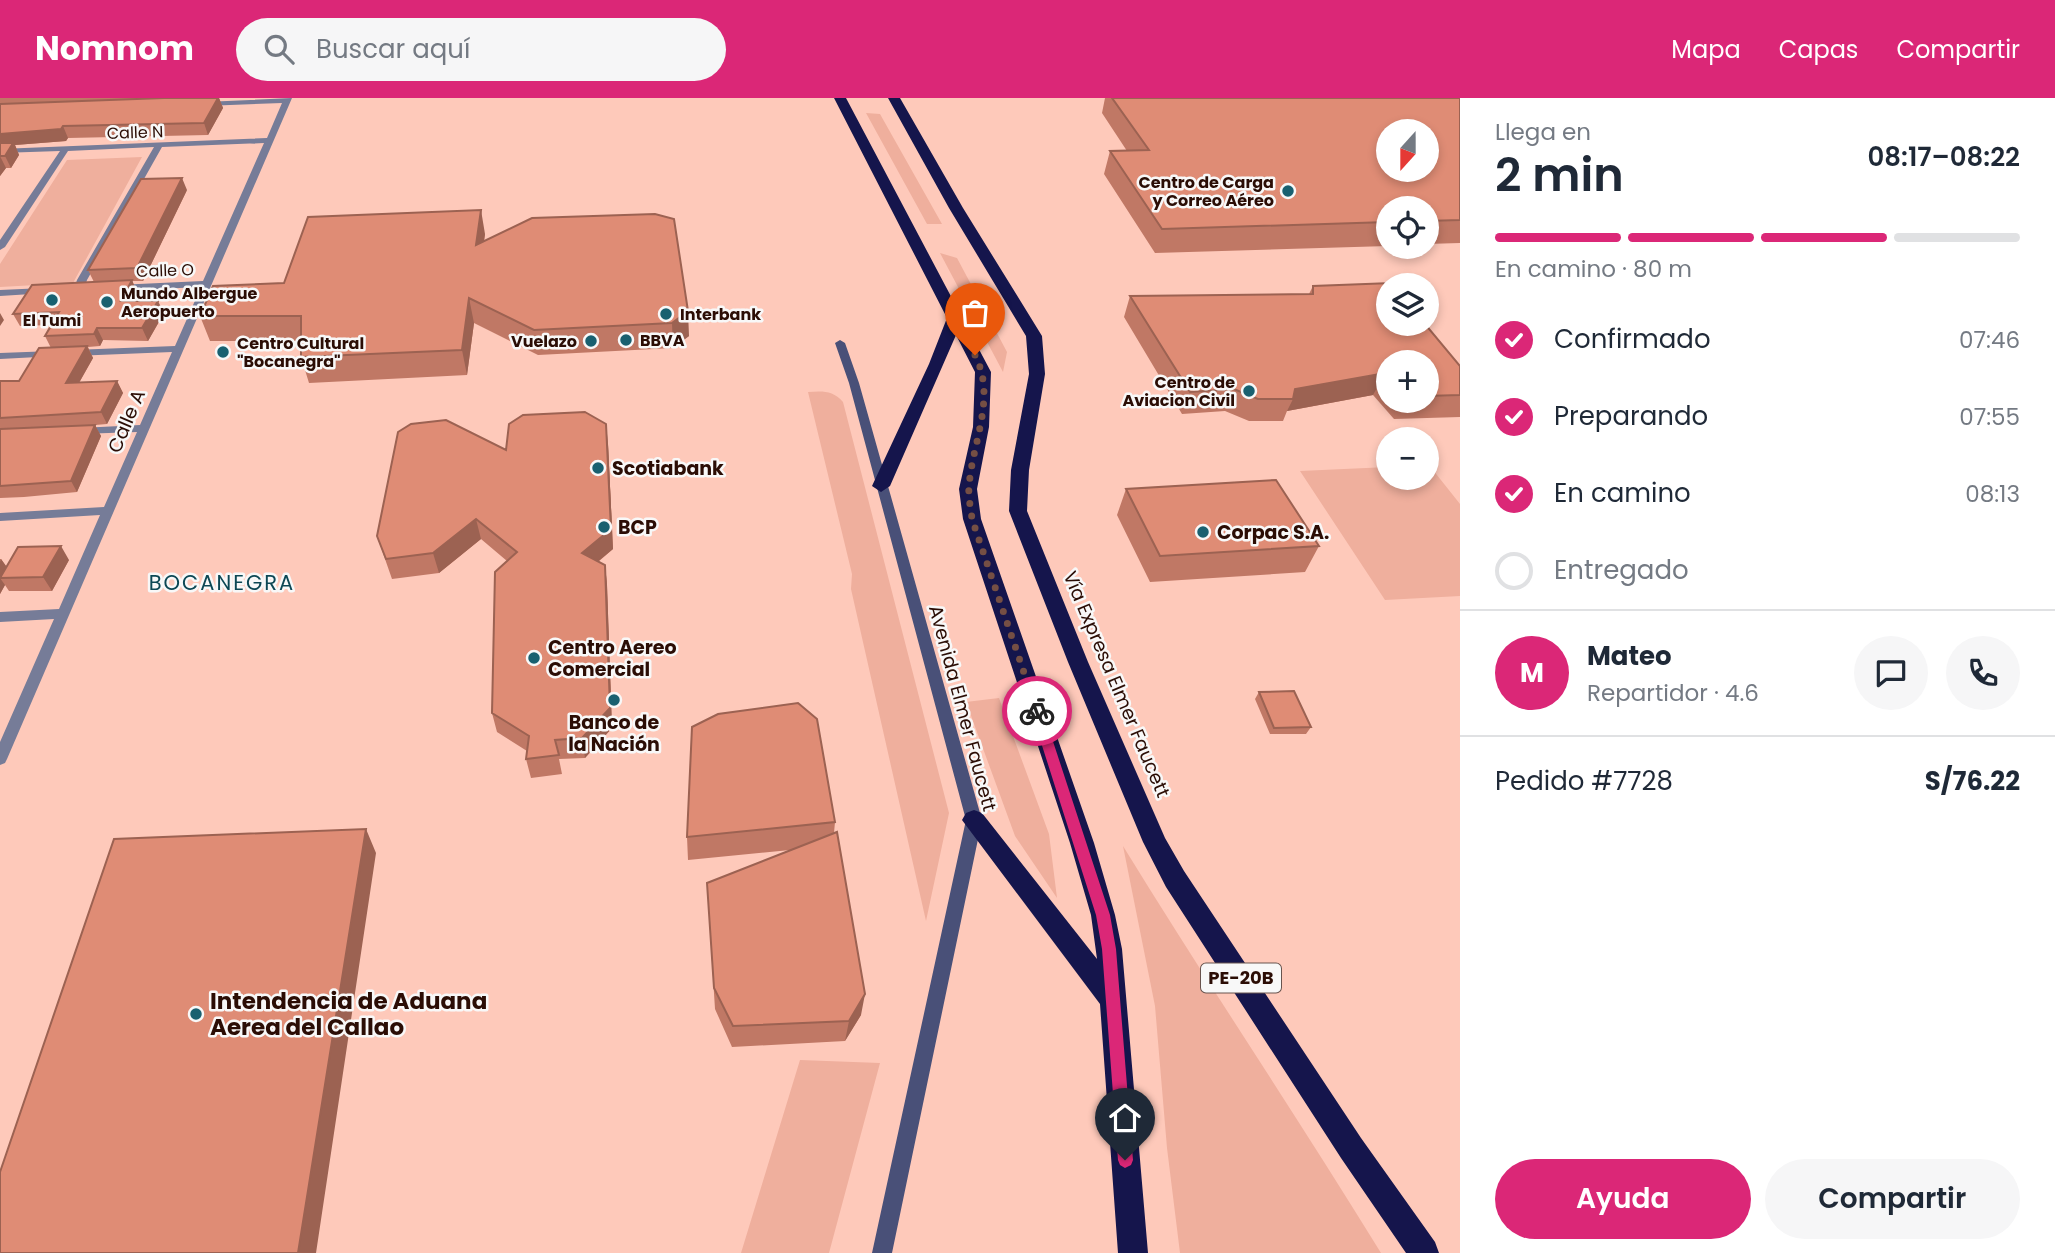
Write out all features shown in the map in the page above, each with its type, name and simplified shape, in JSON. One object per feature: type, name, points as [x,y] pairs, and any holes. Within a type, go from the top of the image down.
[{"type":"highway","points":[[840,98],[984,372],[981,427],[968,489],[972,519],[1100,903],[1109,949],[1133,1253]]},
{"type":"highway","name":"Vía Expresa Elmer Faucett","points":[[894,98],[956,208],[1034,335],[1037,374],[1020,470],[1018,510],[1078,662],[1155,842],[1175,879],[1351,1148],[1424,1253]]},
{"type":"highway","points":[[881,485],[937,364],[955,317]]},
{"type":"highway","points":[[974,820],[1113,1000]]},
{"type":"main road","name":"Avenida Elmer Faucett","points":[[840,343],[854,383],[974,820],[882,1253]]},
{"type":"street","points":[[191,104],[287,99]]},
{"type":"street","name":"Calle A","points":[[2,750],[109,511],[287,99]]},
{"type":"street","name":"Calle N","points":[[0,151],[270,140]]},
{"type":"street","points":[[79,289],[159,145]]},
{"type":"street","points":[[0,247],[66,148]]},
{"type":"street","name":"Calle O","points":[[107,288],[205,284]]},
{"type":"street","points":[[66,290],[93,289]]},
{"type":"street","points":[[0,293],[53,290]]},
{"type":"street","points":[[0,356],[177,349]]},
{"type":"street","points":[[66,432],[145,428]]},
{"type":"street","points":[[0,517],[109,511]]},
{"type":"street","points":[[0,617],[63,614]]},
{"type":"shaded area","points":[[866,113],[880,114],[942,224],[927,224]]},
{"type":"shaded area","points":[[142,157],[73,283],[0,287],[0,264],[67,160]]},
{"type":"shaded area","points":[[940,253],[957,258],[1007,352],[1003,372]]},
{"type":"shaded area","points":[[808,392],[831,393],[843,402],[949,813],[926,921],[851,589],[852,574]]},
{"type":"shaded area","points":[[1376,468],[1376,490],[1439,490],[1439,478],[1460,504],[1460,596],[1385,600],[1300,471]]},
{"type":"shaded area","points":[[999,698],[1049,834],[1057,898],[1015,836],[966,702]]},
{"type":"shaded area","points":[[1123,846],[1381,1253],[1180,1253],[1167,1148],[1155,1006]]},
{"type":"shaded area","points":[[800,1060],[880,1063],[829,1253],[741,1253]]},
{"type":"building","points":[[218,98],[204,123],[63,126],[61,129],[0,134],[0,104]]},
{"type":"building","name":"Centro de Carga y Correo Aéreo","points":[[1112,98],[1460,98],[1460,220],[1439,221],[1439,196],[1376,196],[1376,222],[1162,229],[1110,151],[1149,150]]},
{"type":"building","points":[[0,143],[13,143],[5,156],[0,156]]},
{"type":"building","points":[[182,178],[137,268],[88,270],[141,179]]},
{"type":"building","points":[[481,210],[476,245],[532,218],[655,214],[674,219],[688,311],[672,323],[534,330],[469,298],[462,350],[301,357],[301,316],[200,316],[213,286],[284,283],[308,217]]},
{"type":"building","points":[[132,280],[121,301],[158,301],[142,328],[97,328],[94,334],[45,336],[59,312],[13,314],[32,285]]},
{"type":"building","points":[[1376,284],[1376,336],[1435,336],[1460,366],[1460,395],[1439,396],[1439,350],[1376,350],[1376,375],[1295,389],[1293,399],[1258,399],[1234,389],[1190,392],[1130,296],[1313,294],[1313,286]]},
{"type":"building","points":[[87,346],[66,383],[117,381],[101,412],[0,418],[0,381],[19,381],[39,348]]},
{"type":"building","points":[[585,412],[606,424],[611,529],[582,553],[605,565],[610,708],[582,738],[555,740],[559,755],[526,759],[529,736],[492,713],[495,572],[517,552],[476,519],[433,553],[386,559],[377,536],[398,432],[411,424],[446,420],[506,450],[509,424],[523,415]]},
{"type":"building","points":[[95,425],[71,481],[0,486],[0,429]]},
{"type":"building","points":[[1276,480],[1319,546],[1160,556],[1126,489]]},
{"type":"building","points":[[61,546],[43,577],[0,578],[18,547]]},
{"type":"building","points":[[1294,691],[1311,727],[1274,728],[1259,692]]},
{"type":"building","points":[[798,703],[817,719],[835,822],[687,837],[692,727],[718,714]]},
{"type":"building","points":[[366,829],[298,1253],[0,1253],[0,1172],[114,839]]},
{"type":"building","points":[[837,832],[865,994],[849,1021],[733,1026],[714,988],[707,883]]},
{"type":"way so far","points":[[975,355],[984,372],[984,400],[968,489],[972,519],[1037,711]]},
{"type":"place","name":"Centro de Carga y Correo Aéreo","points":[[1288,191]]},
{"type":"place","name":"El Tumi","points":[[52,300]]},
{"type":"place","name":"Mundo Albergue Aeropuerto","points":[[107,302]]},
{"type":"place","name":"Interbank","points":[[666,314]]},
{"type":"place","name":"BBVA","points":[[626,340]]},
{"type":"place","name":"Vuelazo","points":[[591,341]]},
{"type":"place","name":"Centro Cultural \"Bocanegra\"","points":[[223,352]]},
{"type":"place","name":"Centro de Aviacion Civil","points":[[1249,391]]},
{"type":"place","name":"Scotiabank","points":[[598,468]]},
{"type":"place","name":"BCP","points":[[604,527]]},
{"type":"place","name":"Corpac S.A.","points":[[1203,532]]},
{"type":"place","name":"Centro Aereo Comercial","points":[[534,658]]},
{"type":"place","name":"Banco de la Nación","points":[[614,700]]},
{"type":"place","name":"Intendencia de Aduana Aerea del Callao","points":[[196,1014]]},
{"type":"district","name":"BOCANEGRA","points":[[222,583]]},
{"type":"route","points":[[1037,711],[1082,843],[1103,915],[1109,949],[1125,1160]]}]
